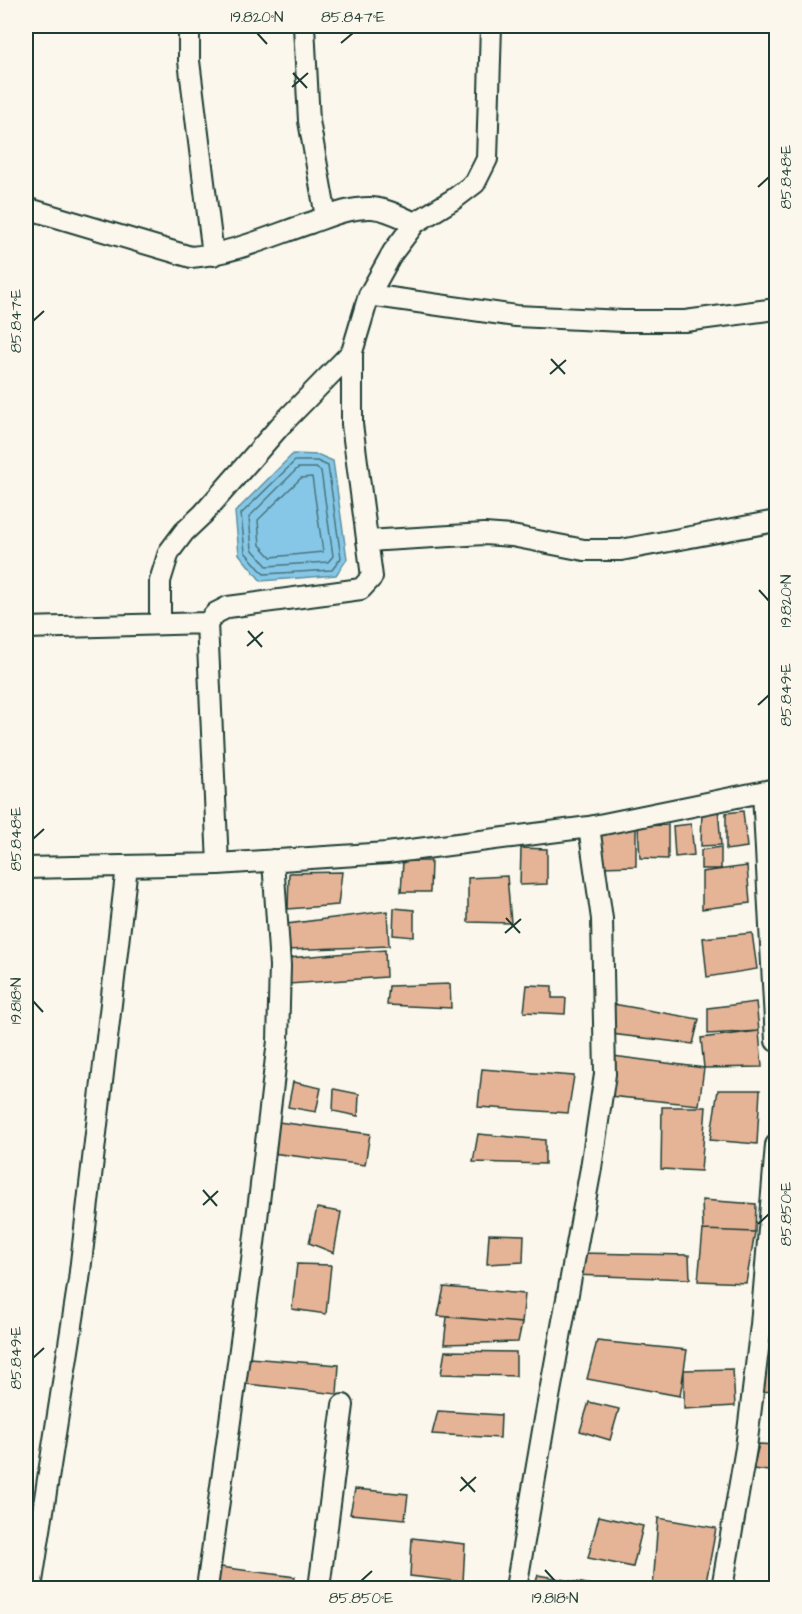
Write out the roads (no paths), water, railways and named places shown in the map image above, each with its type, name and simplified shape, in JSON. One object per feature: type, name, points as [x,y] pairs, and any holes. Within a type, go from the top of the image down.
[{"type":"street","points":[[189,26],[189,61],[213,255]]},
{"type":"street","points":[[304,26],[309,121],[326,217]]},
{"type":"street","points":[[218,864],[207,623],[216,613],[228,607],[361,590],[372,577],[352,424],[352,352],[369,295],[393,252],[415,223],[454,199],[474,183],[487,159],[490,26]]},
{"type":"street","points":[[26,208],[191,257],[213,255],[345,211],[370,208],[389,211],[415,223]]},
{"type":"street","points":[[369,295],[516,316],[623,321],[685,321],[777,309]]},
{"type":"street","points":[[160,624],[160,580],[169,552],[183,532],[210,506],[280,426],[352,352]]},
{"type":"street","points":[[368,541],[484,534],[512,536],[584,550],[621,550],[777,521]]},
{"type":"street","points":[[26,628],[207,623]]},
{"type":"street","points":[[26,868],[218,864],[387,853],[589,827],[770,791],[777,1041]]},
{"type":"street","points":[[516,1588],[591,1168],[605,1074],[602,919],[589,827]]},
{"type":"street","points":[[207,1588],[251,1269],[278,1041],[280,966],[273,860]]},
{"type":"street","points":[[31,1588],[79,1280],[127,866]]},
{"type":"street","points":[[722,1588],[746,1448],[760,1336],[777,1145]]},
{"type":"street","points":[[319,1588],[343,1405]]},
{"type":"water","points":[[293,454],[319,455],[333,461],[347,559],[336,575],[261,581],[239,554],[235,512]]}]
